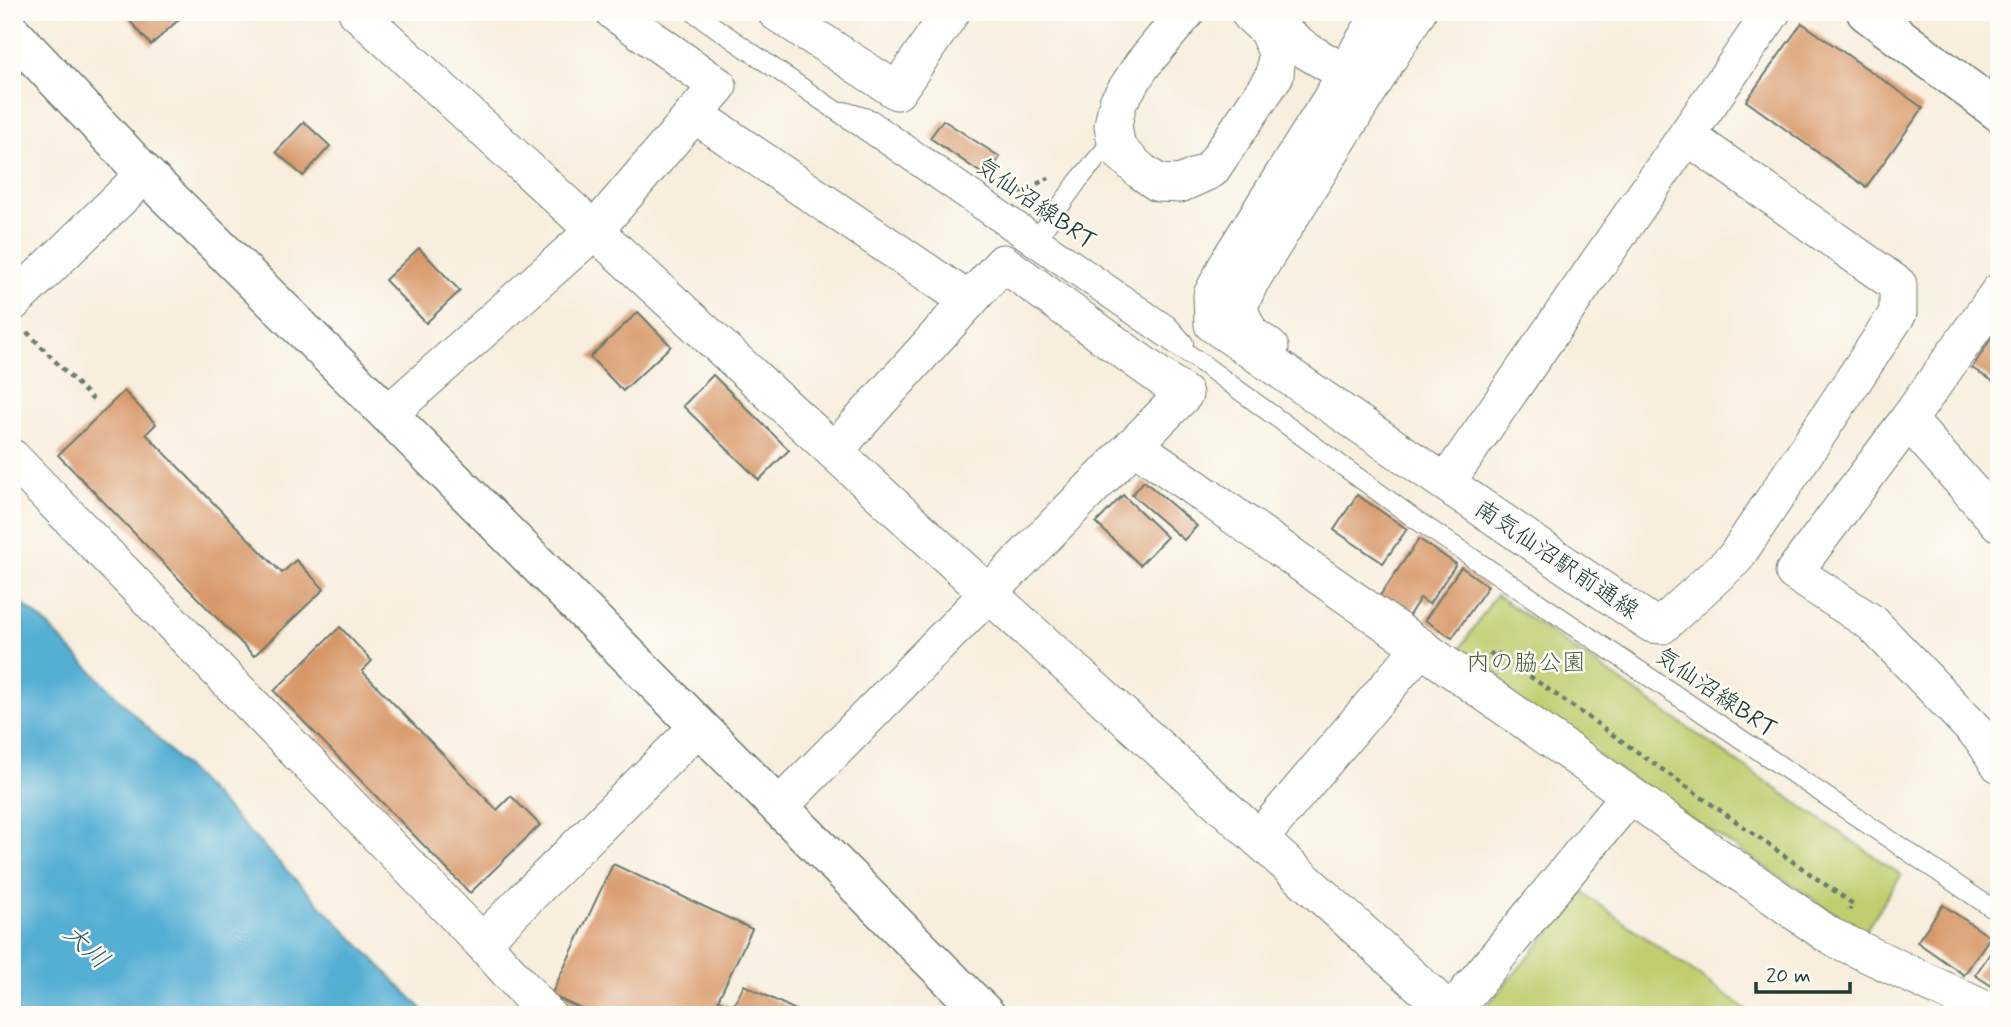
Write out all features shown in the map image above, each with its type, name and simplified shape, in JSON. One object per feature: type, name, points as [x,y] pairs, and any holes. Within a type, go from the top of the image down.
[{"type":"street","points":[[357,12],[1450,1014],[1629,796]]},
{"type":"street","points":[[388,414],[594,231],[718,86],[614,12]]},
{"type":"street","points":[[776,12],[897,92],[951,12]]},
{"type":"street","points":[[1186,12],[1142,65],[1118,102],[1114,125],[1117,149],[1158,183],[1180,184],[1211,170],[1275,75],[1277,52],[1267,30],[1249,13]]},
{"type":"street","name":"南気仙沼駅前通線","points":[[1382,12],[1348,89],[1238,308],[1251,334],[1450,478],[1634,598],[1663,606],[1726,543],[1884,304],[1874,284],[1682,142]]},
{"type":"street","name":"南気仙沼駅前通線","points":[[1348,89],[1418,12]]},
{"type":"street","points":[[1450,478],[1772,12]]},
{"type":"street","points":[[1866,12],[1999,112]]},
{"type":"street","points":[[1249,13],[1270,22],[1307,51],[1348,89]]},
{"type":"street","points":[[12,33],[145,174],[388,414],[986,1015]]},
{"type":"street","points":[[1275,75],[1288,72],[1348,89]]},
{"type":"street","points":[[694,114],[969,301]]},
{"type":"street","points":[[17,315],[145,174]]},
{"type":"street","points":[[780,806],[1184,394],[1003,263],[834,451]]},
{"type":"street","points":[[1999,292],[1908,420],[1794,572],[1872,623],[1983,739],[1999,764]]},
{"type":"street","points":[[1908,420],[1999,523]]},
{"type":"street","points":[[1134,445],[1830,936],[1996,1015]]},
{"type":"street","points":[[12,458],[482,942],[547,1015]]},
{"type":"street","points":[[1259,839],[1421,647]]},
{"type":"street","points":[[482,942],[698,727]]},
{"type":"lane","name":"気仙沼線BRT","points":[[693,12],[827,105],[871,119],[1035,241],[1168,325],[1203,364],[1415,519],[1999,913]]},
{"type":"lane","points":[[1035,241],[1093,161],[1107,147],[1114,125]]},
{"type":"lane","points":[[1093,161],[1112,156],[1129,160]]},
{"type":"path","points":[[17,315],[93,400]]},
{"type":"green space","name":"内の脇公園","points":[[1496,595],[1901,875],[1864,933],[1453,659]]},
{"type":"green space","points":[[1583,893],[1754,1015],[1479,1015]]},
{"type":"water","name":"大川","points":[[12,595],[44,622],[428,1015],[12,1015]]},
{"type":"building","points":[[122,12],[187,12],[151,45]]},
{"type":"building","points":[[1802,23],[1923,108],[1866,187],[1746,101]]},
{"type":"building","points":[[943,120],[1000,157],[987,177],[930,138]]},
{"type":"building","points":[[304,122],[330,146],[303,176],[276,152]]},
{"type":"building","points":[[419,248],[460,291],[426,323],[385,280]]},
{"type":"building","points":[[638,312],[671,346],[623,391],[590,357]]},
{"type":"building","points":[[1999,326],[1999,385],[1972,368]]},
{"type":"building","points":[[713,375],[789,450],[759,480],[683,406]]},
{"type":"building","points":[[124,391],[156,424],[146,434],[282,573],[296,560],[324,589],[254,656],[58,455]]},
{"type":"building","points":[[1144,481],[1197,526],[1184,540],[1132,495]]},
{"type":"building","points":[[1123,495],[1167,537],[1140,565],[1096,523]]},
{"type":"building","points":[[1357,495],[1407,529],[1383,563],[1334,530]]},
{"type":"building","points":[[1419,539],[1456,564],[1429,604],[1420,598],[1406,620],[1377,600]]},
{"type":"building","points":[[1461,567],[1488,586],[1452,638],[1425,620]]},
{"type":"building","points":[[340,627],[372,661],[362,671],[497,810],[511,796],[540,825],[470,893],[274,691]]},
{"type":"building","points":[[613,864],[752,929],[718,1000],[733,1007],[744,985],[806,1015],[594,1015],[551,995]]},
{"type":"building","points":[[1943,905],[1990,937],[1964,975],[1917,942]]},
{"type":"building","points":[[1999,941],[1999,991],[1975,975]]}]
